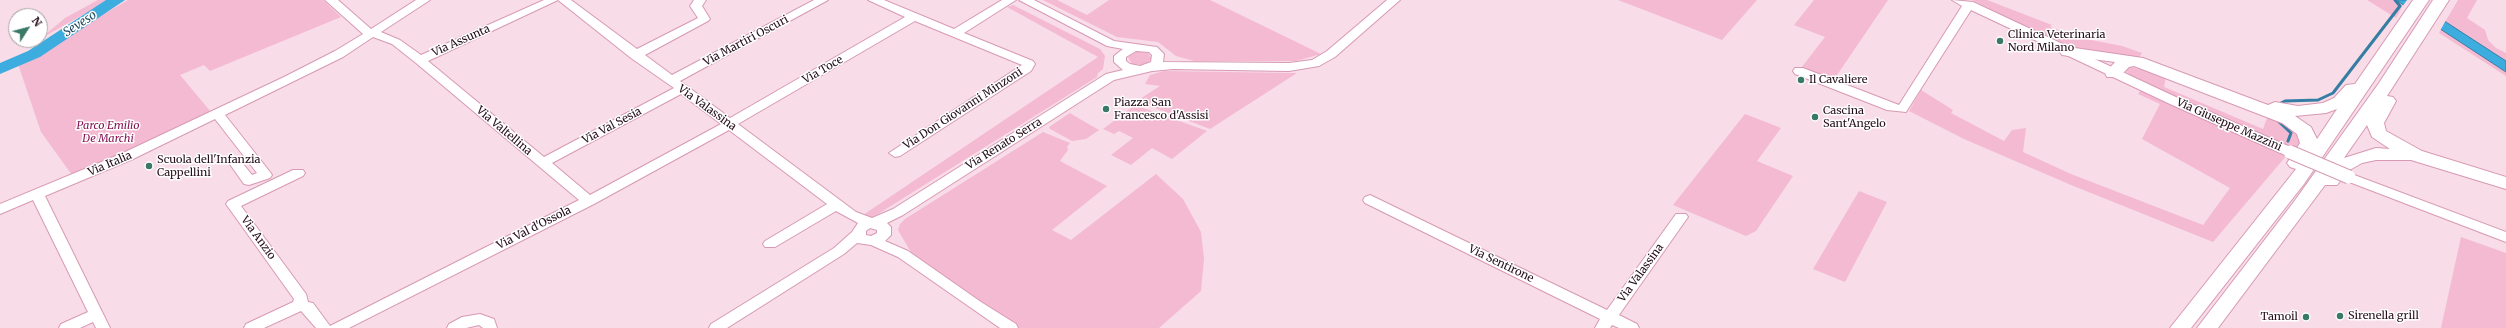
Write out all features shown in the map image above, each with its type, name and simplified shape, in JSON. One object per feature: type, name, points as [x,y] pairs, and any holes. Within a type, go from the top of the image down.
[{"type":"highway","points":[[2180,328],[2298,180],[2421,0]]},
{"type":"highway","points":[[2207,328],[2300,207],[2386,85],[2440,3]]},
{"type":"highway","points":[[2068,52],[2113,55],[2137,61],[2288,118],[2305,131],[2308,137],[2308,147],[2290,172],[2298,180]]},
{"type":"highway","points":[[2113,55],[2104,60],[2108,71],[2124,64],[2137,61]]},
{"type":"highway","points":[[2243,100],[2287,109],[2318,110],[2336,104],[2358,81],[2369,78]]},
{"type":"highway","points":[[2386,85],[2387,101],[2375,123],[2378,133],[2404,150],[2506,183]]},
{"type":"highway","points":[[2300,207],[2325,188],[2342,167],[2356,159],[2387,153],[2435,161]]},
{"type":"street","name":"Via Assunta","points":[[331,0],[371,33],[396,42],[420,60],[553,0]]},
{"type":"street","name":"Via Italia","points":[[0,209],[128,156],[339,54],[424,0]]},
{"type":"street","name":"Via Valassina","points":[[564,0],[635,55],[837,204],[871,232]]},
{"type":"street","name":"Via Martiri Oscuri","points":[[670,81],[822,0]]},
{"type":"street","name":"Via Don Giovanni Minzoni","points":[[874,0],[1028,62],[1029,66],[895,153]]},
{"type":"street","points":[[955,33],[1010,0]]},
{"type":"street","points":[[1025,0],[1111,44],[1149,47],[1166,60],[1183,65]]},
{"type":"street","points":[[1151,67],[1183,65],[1289,67],[1315,63],[1331,54],[1394,0]]},
{"type":"street","points":[[1799,71],[1890,108],[1902,109],[1964,2]]},
{"type":"street","name":"Via Giuseppe Mazzini","points":[[1964,2],[2108,71],[2290,152],[2349,177],[2506,237]]},
{"type":"street","points":[[635,55],[703,20],[705,17],[698,3]]},
{"type":"street","name":"Via Toce","points":[[730,124],[915,16]]},
{"type":"street","points":[[1111,44],[1126,67],[1137,70]]},
{"type":"street","points":[[1120,59],[1134,47]]},
{"type":"street","points":[[1151,67],[1158,63],[1158,54]]},
{"type":"street","name":"Via Renato Serra","points":[[871,232],[898,212],[1110,77],[1118,69],[1120,59]]},
{"type":"street","name":"Via Valtellina","points":[[420,60],[589,201]]},
{"type":"street","name":"Via Renato Serra","points":[[1110,77],[1151,67]]},
{"type":"street","name":"Via Val Sesia","points":[[543,163],[681,89]]},
{"type":"street","points":[[217,113],[265,175],[249,181],[235,163]]},
{"type":"street","name":"Via Val d'Ossola","points":[[336,328],[589,201],[730,124]]},
{"type":"street","name":"Via Anzio","points":[[298,173],[233,204],[301,298],[300,305]]},
{"type":"street","points":[[37,194],[103,328]]},
{"type":"street","name":"Via Sentirone","points":[[1370,200],[1605,323],[1632,328]]},
{"type":"street","points":[[770,244],[837,204]]},
{"type":"street","name":"Via Valassina","points":[[1605,323],[1681,217]]},
{"type":"street","points":[[716,328],[871,232],[976,306],[1011,328]]},
{"type":"street","points":[[251,328],[300,305],[308,307],[324,328]]},
{"type":"street","points":[[66,328],[97,314]]},
{"type":"street","points":[[454,328],[466,321],[480,319],[489,323],[490,328]]},
{"type":"green space","points":[[98,0],[109,0],[48,34],[48,32],[65,18]]},
{"type":"green space","name":"Parco Emilio De Marchi","points":[[128,0],[323,0],[341,17],[210,71],[204,65],[180,75],[211,112],[124,154],[72,175],[41,132],[18,64],[48,48],[48,47]]},
{"type":"green space","points":[[1043,0],[1057,0],[1087,15],[1109,0],[1210,0],[1321,54],[1296,61],[1194,61],[1176,56],[1158,42],[1117,37]]},
{"type":"green space","points":[[1618,0],[1757,0],[1722,40]]},
{"type":"green space","points":[[1814,0],[1888,0],[1833,81],[1801,68],[1825,37],[1794,25]]},
{"type":"green space","points":[[1972,0],[1987,0],[2052,25],[2050,27],[2081,38],[2122,46],[2142,53],[2138,59],[2117,54],[2071,49]]},
{"type":"green space","points":[[2367,0],[2396,0],[2403,5],[2396,18]]},
{"type":"green space","points":[[2458,0],[2477,0],[2467,18],[2485,30],[2488,40],[2496,48],[2506,53],[2506,61],[2445,22]]},
{"type":"green space","points":[[1013,5],[1100,49],[1105,56],[1103,69],[1098,73],[1097,77],[878,214],[872,217],[863,215],[1098,57],[1007,7]]},
{"type":"green space","points":[[2441,29],[2506,72],[2506,76],[2439,33]]},
{"type":"green space","points":[[1137,51],[1148,53],[1152,59],[1144,65],[1132,64],[1128,57]]},
{"type":"green space","points":[[2131,67],[2166,76],[2164,87],[2263,129],[2269,113],[2300,132],[2300,151],[2132,78],[2126,71]]},
{"type":"green space","points":[[1164,71],[1297,73],[1210,129],[1134,100],[1140,99],[1160,86],[1145,84],[1150,75]]},
{"type":"green space","points":[[1921,90],[1953,110],[1951,113],[2004,141],[2012,130],[2026,128],[2023,152],[2071,174],[2203,225],[2230,188],[2142,139],[2160,104],[2138,94],[2141,90],[2287,155],[2213,242],[2071,185],[1964,139],[1909,111]]},
{"type":"green space","points":[[1135,105],[1207,131],[1172,159],[1152,148],[1131,165],[1111,155],[1133,138],[1119,131],[1114,134],[1103,129]]},
{"type":"green space","points":[[1070,113],[1099,130],[1086,139],[1072,141],[1050,129],[1049,127]]},
{"type":"green space","points":[[1745,114],[1781,128],[1757,161],[1793,176],[1756,231],[1746,236],[1673,205]]},
{"type":"green space","points":[[1043,132],[1070,143],[1067,147],[1068,150],[1060,161],[1107,186],[1052,230],[1071,240],[1156,174],[1183,199],[1201,232],[1204,259],[1201,291],[1159,328],[1019,328],[987,309],[912,254],[898,230],[900,224],[905,219]]},
{"type":"green space","points":[[1859,191],[1887,202],[1845,282],[1813,269]]},
{"type":"green space","points":[[2461,237],[2506,253],[2506,328],[2441,328]]},
{"type":"water","points":[[2396,0],[2412,0],[2506,61],[2506,72]]},
{"type":"pier","points":[[2407,0],[2416,0],[2446,20],[2440,31],[2402,7]]},
{"type":"waterway","name":"Seveso","points":[[0,69],[34,54],[117,0]]},
{"type":"waterway","points":[[2279,104],[2285,101],[2318,100],[2333,93],[2400,6],[2395,0]]},
{"type":"waterway","points":[[2276,119],[2291,133],[2288,141]]},
{"type":"place","name":"Clinica Veterinaria Nord Milano","points":[[2000,41]]},
{"type":"place","name":"Il Cavaliere","points":[[1801,80]]},
{"type":"place","name":"Piazza San Francesco d'Assisi","points":[[1106,109]]},
{"type":"place","name":"Cascina Sant'Angelo","points":[[1815,117]]},
{"type":"place","name":"Scuola dell'Infanzia Cappellini","points":[[149,166]]},
{"type":"place","name":"Sirenella grill","points":[[2340,316]]},
{"type":"place","name":"Tamoil","points":[[2306,317]]}]
